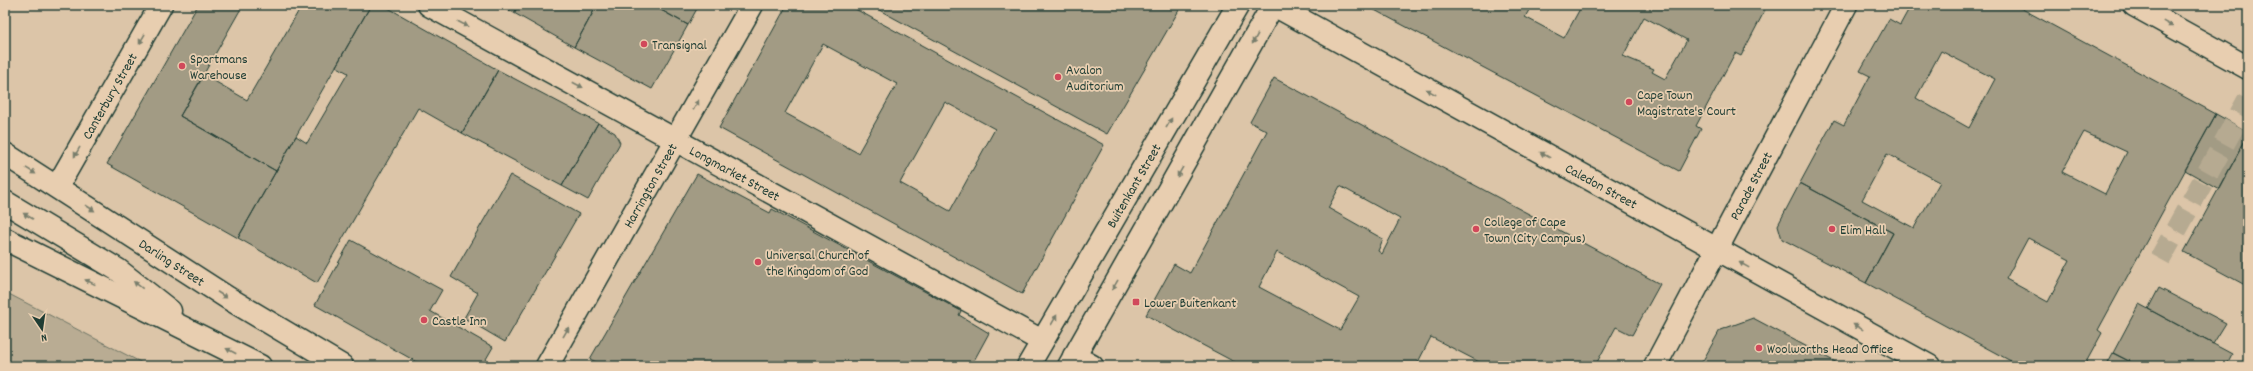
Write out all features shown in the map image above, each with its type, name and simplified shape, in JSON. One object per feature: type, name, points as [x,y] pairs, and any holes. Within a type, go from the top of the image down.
[{"type":"street","name":"Canterbury Street","points":[[57,187],[161,5]]},
{"type":"street","name":"Longmarket Street","points":[[429,5],[676,139],[1042,341]]},
{"type":"street","name":"Harrington Street","points":[[547,366],[752,5]]},
{"type":"street","name":"Buitenkant Street","points":[[1028,366],[1238,5]]},
{"type":"street","name":"Caledon Street","points":[[1274,5],[1930,366]]},
{"type":"street","points":[[1078,363],[1274,5]]},
{"type":"street","name":"Parade Street","points":[[1655,366],[1846,5]]},
{"type":"street","points":[[2134,5],[2248,68]]},
{"type":"street","name":"Darling Street","points":[[5,154],[228,298],[342,366]]},
{"type":"street","points":[[5,202],[118,270],[201,335]]},
{"type":"street","points":[[6,240],[201,335],[260,366]]},
{"type":"shaded area","points":[[5,292],[148,366],[7,366],[5,363]]},
{"type":"building","points":[[198,5],[243,5],[180,116],[276,171],[238,238],[107,164]]},
{"type":"building","points":[[302,5],[371,5],[276,171],[180,116],[204,75],[247,100]]},
{"type":"building","points":[[371,5],[383,5],[498,70],[462,133],[418,108],[317,283],[238,238],[296,136],[307,143],[348,73],[336,66]]},
{"type":"building","points":[[500,5],[519,5],[514,13]]},
{"type":"building","points":[[519,5],[597,5],[574,47],[514,13]]},
{"type":"building","points":[[597,5],[652,5],[688,25],[652,89],[574,47]]},
{"type":"building","points":[[652,5],[699,5],[688,25]]},
{"type":"building","points":[[787,5],[848,5],[1104,145],[1022,294],[719,128]],"holes":[[[823,44],[897,84],[858,153],[785,113]],[[945,102],[995,129],[950,211],[900,183]]]},
{"type":"building","points":[[870,5],[1182,5],[1107,134]]},
{"type":"building","name":"Cape Town Magistrate's Court","points":[[1365,5],[1532,5],[1525,17],[1564,38],[1582,5],[1760,5],[1759,7],[1765,10],[1741,56],[1735,53],[1696,126],[1701,129],[1679,171]],"holes":[[[1644,17],[1687,40],[1665,79],[1652,72],[1654,69],[1623,56]]]},
{"type":"building","points":[[1911,5],[2015,5],[2216,114],[2098,330],[2102,333],[2084,366],[2020,366],[1866,283],[1893,233],[1800,183],[1834,120],[1844,125],[1870,76],[1860,71],[1889,19],[1900,25]],"holes":[[[1941,51],[1995,79],[1969,128],[1916,98]],[[2084,132],[2127,152],[2105,194],[2062,172]],[[1887,154],[1940,182],[1914,228],[1862,200]],[[2028,238],[2070,260],[2048,302],[2006,279]]]},
{"type":"building","points":[[498,70],[598,123],[562,186],[462,133]]},
{"type":"building","name":"College of Cape Town (City Campus)","points":[[1274,78],[1660,284],[1632,335],[1616,327],[1595,366],[1487,366],[1431,337],[1416,366],[1242,366],[1146,315],[1174,264],[1190,273],[1267,131],[1250,122]],"holes":[[[1340,186],[1400,219],[1382,254],[1378,251],[1383,239],[1328,208]],[[1277,252],[1359,297],[1340,330],[1259,287]]]},
{"type":"building","points":[[2216,114],[2248,132],[2248,135],[2219,189],[2185,170]]},
{"type":"building","points":[[598,123],[615,133],[620,143],[588,200],[562,186]]},
{"type":"building","points":[[2248,135],[2248,281],[2245,285],[2184,252]]},
{"type":"building","name":"Universal Church of the Kingdom of God","points":[[697,174],[770,213],[772,209],[961,311],[959,315],[989,333],[971,366],[604,366],[590,359]]},
{"type":"building","points":[[510,175],[579,214],[505,342],[464,318],[478,293],[451,277]]},
{"type":"building","name":"Elim Hall","points":[[1800,183],[1893,233],[1866,283],[1782,239],[1778,225]]},
{"type":"building","points":[[351,240],[442,290],[430,311],[493,347],[482,366],[424,366],[315,305]]},
{"type":"building","points":[[2159,288],[2226,323],[2213,344],[2148,309]]},
{"type":"building","points":[[2139,304],[2232,354],[2226,366],[2138,366],[2113,353]]},
{"type":"building","name":"Woolworths Head Office","points":[[1753,318],[1843,366],[1700,366],[1720,330]]},
{"type":"building","points":[[2113,353],[2131,362],[2129,366],[2106,366]]},
{"type":"building","points":[[2131,362],[2138,366],[2129,366]]},
{"type":"tunnel","points":[[2160,259],[2248,100]]},
{"type":"place","name":"Transignal","points":[[644,44]]},
{"type":"place","name":"Sportmans Warehouse","points":[[182,66]]},
{"type":"place","name":"Avalon Auditorium","points":[[1058,77]]},
{"type":"place","name":"Cape Town Magistrate's Court","points":[[1629,102]]},
{"type":"place","name":"College of Cape Town (City Campus)","points":[[1476,229]]},
{"type":"place","name":"Elim Hall","points":[[1832,229]]},
{"type":"place","name":"Universal Church of the Kingdom of God","points":[[758,262]]},
{"type":"place","name":"Lower Buitenkant","points":[[1136,302]]},
{"type":"place","name":"Castle Inn","points":[[424,320]]},
{"type":"place","name":"Woolworths Head Office","points":[[1759,348]]}]
